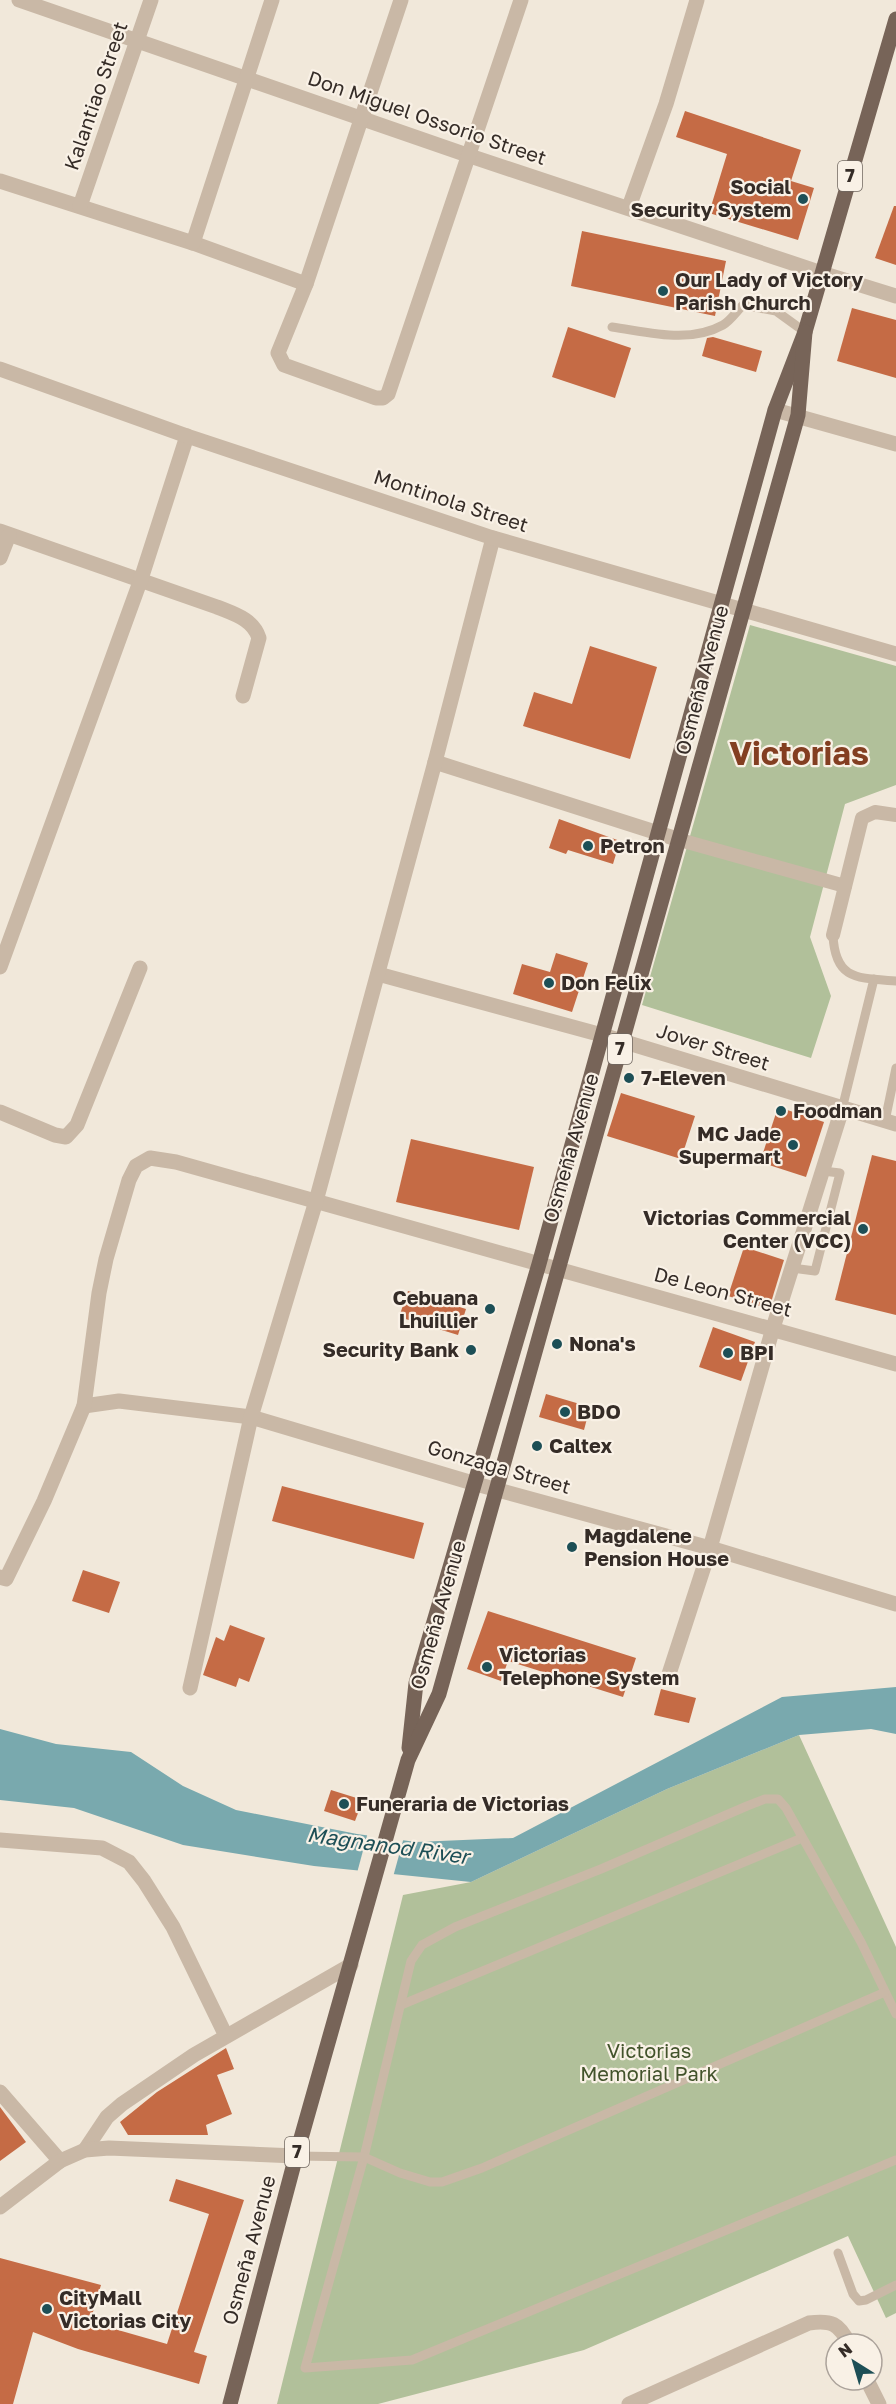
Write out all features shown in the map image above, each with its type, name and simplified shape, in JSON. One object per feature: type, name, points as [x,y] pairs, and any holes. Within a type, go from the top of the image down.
[{"type":"main road","name":"Osmeña Avenue","points":[[408,1760],[416,1683],[539,1264],[775,410],[805,332],[896,19]]},
{"type":"main road","name":"Osmeña Avenue","points":[[230,2404],[296,2156],[387,1832],[408,1760],[439,1694],[798,415],[805,332]]},
{"type":"street","name":"Don Miguel Ossorio Street","points":[[19,0],[470,156],[896,296]]},
{"type":"street","name":"Kalantiao Street","points":[[80,206],[151,0]]},
{"type":"street","points":[[193,243],[272,0]]},
{"type":"street","points":[[401,0],[306,284],[278,353],[280,361],[295,368],[383,398],[388,394],[521,0]]},
{"type":"street","points":[[629,207],[666,104],[697,0]]},
{"type":"street","points":[[0,181],[193,243],[306,284]]},
{"type":"street","name":"Montinola Street","points":[[0,369],[187,436],[493,538],[896,654]]},
{"type":"street","points":[[775,410],[896,444]]},
{"type":"street","points":[[0,967],[141,579],[187,436]]},
{"type":"street","points":[[0,558],[4,533],[141,579],[239,616],[249,622],[259,638],[243,696]]},
{"type":"street","points":[[190,1688],[251,1417],[316,1202],[493,538]]},
{"type":"street","points":[[435,762],[680,840],[845,886]]},
{"type":"street","points":[[833,935],[862,818],[875,812],[896,815]]},
{"type":"street","points":[[0,1112],[55,1135],[66,1137],[71,1133],[77,1125],[140,968]]},
{"type":"street","name":"Jover Street","points":[[378,974],[602,1035],[890,1123]]},
{"type":"street","points":[[668,1677],[710,1548],[773,1328],[842,1109]]},
{"type":"street","name":"De Leon Street","points":[[2,1582],[44,1501],[84,1406],[106,1258],[129,1180],[136,1166],[150,1158],[177,1162],[896,1364]]},
{"type":"street","name":"Gonzaga Street","points":[[84,1406],[119,1401],[251,1417],[476,1484],[710,1548],[896,1604]]},
{"type":"street","points":[[0,1840],[102,1848],[129,1862],[173,1927],[226,2036]]},
{"type":"street","points":[[85,2150],[107,2116],[122,2104],[194,2055],[351,1965]]},
{"type":"street","points":[[0,2092],[60,2161]]},
{"type":"street","points":[[0,2207],[60,2161],[85,2150],[109,2148],[296,2156]]},
{"type":"street","points":[[628,2404],[809,2323],[828,2321],[843,2332]]},
{"type":"lane","points":[[612,327],[676,337],[706,331],[724,324],[743,305],[776,311],[805,332]]},
{"type":"lane","points":[[833,935],[839,965],[846,972],[874,979],[896,981]]},
{"type":"lane","points":[[842,1109],[874,979]]},
{"type":"lane","points":[[890,1123],[896,1068]]},
{"type":"lane","points":[[792,1268],[815,1271],[840,1173],[823,1171]]},
{"type":"lane","points":[[896,2014],[861,1942],[786,1808],[778,1799],[765,1799],[747,1806],[601,1869],[455,1928],[422,1945],[411,1961],[364,2157],[305,2368],[412,2360],[896,2160]]},
{"type":"lane","points":[[401,2005],[802,1838]]},
{"type":"lane","points":[[296,2156],[364,2157],[410,2176],[430,2182],[442,2182],[482,2168],[885,1992]]},
{"type":"lane","points":[[838,2253],[853,2294],[859,2301],[866,2300],[896,2285]]},
{"type":"green space","points":[[750,625],[896,666],[896,785],[845,804],[810,937],[831,996],[811,1058],[642,1005]]},
{"type":"green space","name":"Victorias Memorial Park","points":[[799,1735],[896,1947],[896,2313],[886,2318],[848,2236],[584,2350],[378,2404],[277,2404],[403,1895],[471,1882],[667,1789]]},
{"type":"water","name":"Magnanod River","points":[[896,1687],[896,1734],[871,1729],[799,1735],[667,1789],[471,1882],[314,1866],[183,1845],[74,1808],[0,1800],[0,1729],[56,1744],[131,1752],[183,1786],[236,1810],[357,1834],[416,1842],[513,1838],[782,1697]]},
{"type":"pier","points":[[368,1832],[404,1837],[393,1877],[357,1873]]},
{"type":"building","points":[[685,111],[801,150],[791,181],[814,188],[798,240],[709,213],[727,154],[676,137]]},
{"type":"building","points":[[894,206],[896,206],[896,265],[875,258]]},
{"type":"building","points":[[582,231],[726,261],[715,316],[571,286]]},
{"type":"building","points":[[852,308],[896,320],[896,378],[837,361]]},
{"type":"building","points":[[568,327],[631,348],[615,398],[552,377]]},
{"type":"building","points":[[713,337],[762,351],[756,372],[702,356],[707,338]]},
{"type":"building","points":[[590,646],[657,667],[630,759],[523,726],[534,692],[572,704]]},
{"type":"building","points":[[559,819],[620,841],[613,864],[568,850],[566,854],[549,848]]},
{"type":"building","name":"Don Felix","points":[[556,953],[588,963],[572,1012],[513,994],[522,964],[550,972]]},
{"type":"building","points":[[621,1093],[695,1116],[681,1159],[607,1136]]},
{"type":"building","points":[[778,1107],[824,1122],[806,1177],[760,1162]]},
{"type":"building","points":[[411,1139],[534,1167],[519,1230],[396,1202]]},
{"type":"building","points":[[872,1155],[896,1161],[896,1315],[835,1300]]},
{"type":"building","points":[[744,1247],[784,1260],[769,1309],[728,1296]]},
{"type":"building","points":[[408,1291],[466,1309],[458,1335],[399,1317]]},
{"type":"building","points":[[713,1327],[755,1342],[741,1381],[699,1367]]},
{"type":"building","name":"BDO","points":[[546,1394],[590,1407],[584,1430],[539,1417]]},
{"type":"building","points":[[282,1486],[424,1523],[414,1559],[272,1521]]},
{"type":"building","points":[[83,1570],[120,1582],[109,1613],[72,1601]]},
{"type":"building","points":[[488,1611],[636,1658],[623,1697],[508,1661],[501,1681],[467,1669]]},
{"type":"building","points":[[230,1625],[265,1638],[249,1682],[239,1678],[236,1687],[203,1675],[216,1637],[224,1641]]},
{"type":"building","points":[[661,1689],[696,1698],[689,1723],[654,1715]]},
{"type":"building","name":"Funeraria de Victorias","points":[[331,1790],[363,1800],[355,1821],[324,1811]]},
{"type":"building","points":[[226,2048],[234,2069],[217,2075],[232,2114],[206,2125],[208,2135],[128,2135],[120,2122],[157,2092]]},
{"type":"building","points":[[0,2107],[26,2142],[0,2161]]},
{"type":"building","points":[[176,2179],[244,2200],[194,2352],[207,2356],[199,2384],[78,2349],[33,2332],[13,2404],[0,2404],[0,2258],[101,2285],[90,2322],[167,2344],[209,2214],[169,2201]]},
{"type":"place","name":"Social Security System","points":[[803,199]]},
{"type":"place","name":"Our Lady of Victory Parish Church","points":[[663,291]]},
{"type":"place","name":"Petron","points":[[588,846]]},
{"type":"place","name":"Don Felix","points":[[549,983]]},
{"type":"place","name":"7-Eleven","points":[[629,1078]]},
{"type":"place","name":"Foodman","points":[[781,1111]]},
{"type":"place","name":"MC Jade Supermart","points":[[793,1145]]},
{"type":"place","name":"Victorias Commercial Center (VCC)","points":[[863,1229]]},
{"type":"place","name":"Cebuana Lhuillier","points":[[490,1309]]},
{"type":"place","name":"Nona's","points":[[557,1344]]},
{"type":"place","name":"Security Bank","points":[[471,1350]]},
{"type":"place","name":"BPI","points":[[728,1353]]},
{"type":"place","name":"BDO","points":[[565,1412]]},
{"type":"place","name":"Caltex","points":[[537,1446]]},
{"type":"place","name":"Magdalene Pension House","points":[[572,1547]]},
{"type":"place","name":"Victorias Telephone System","points":[[487,1667]]},
{"type":"place","name":"Funeraria de Victorias","points":[[344,1804]]},
{"type":"place","name":"CityMall Victorias City","points":[[47,2309]]},
{"type":"district","name":"Victorias","points":[[799,754]]}]
